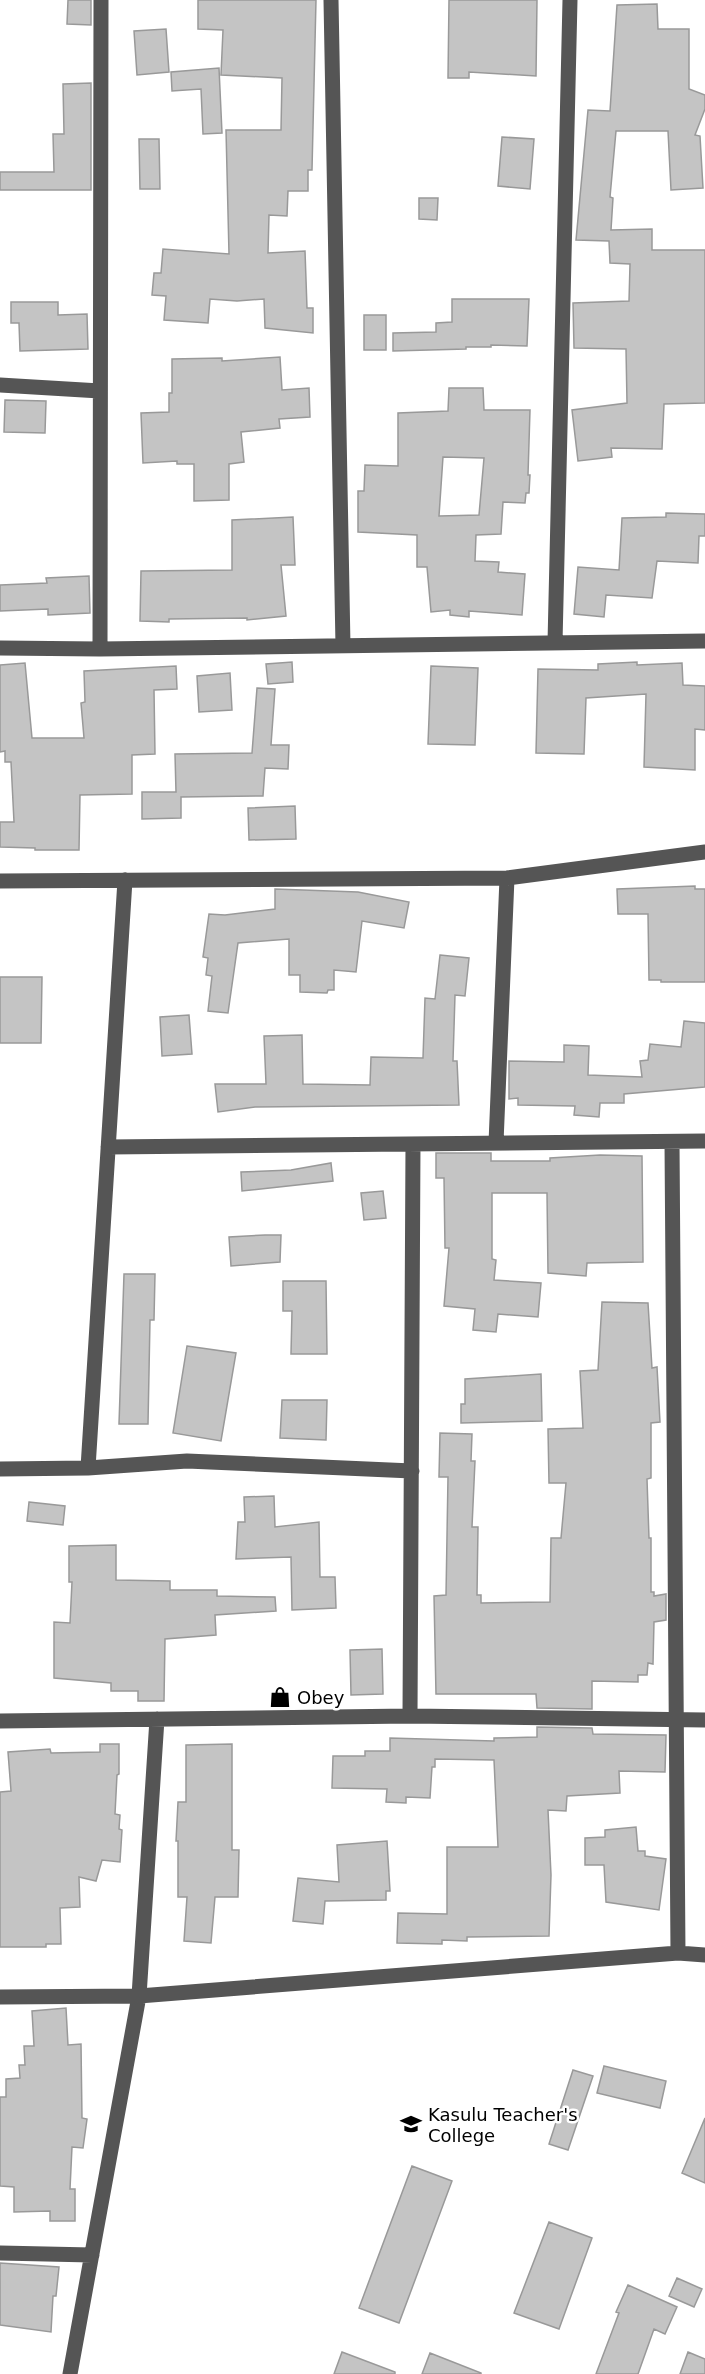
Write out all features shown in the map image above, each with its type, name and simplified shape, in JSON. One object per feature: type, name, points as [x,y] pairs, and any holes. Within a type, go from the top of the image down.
[{"type":"street","points":[[100,649],[101,0]]},
{"type":"street","points":[[331,0],[343,646]]},
{"type":"street","points":[[555,643],[570,0]]},
{"type":"street","points":[[0,385],[100,391]]},
{"type":"street","points":[[0,648],[100,649],[705,641]]},
{"type":"street","points":[[0,881],[507,878],[705,852]]},
{"type":"street","points":[[496,1143],[507,878]]},
{"type":"street","points":[[88,1468],[125,880]]},
{"type":"street","points":[[108,1147],[705,1141]]},
{"type":"street","points":[[672,1142],[678,1953]]},
{"type":"street","points":[[410,1716],[413,1144]]},
{"type":"street","points":[[0,1469],[88,1468],[187,1461],[412,1471]]},
{"type":"street","points":[[0,1721],[410,1716],[705,1720]]},
{"type":"street","points":[[70,2374],[139,1996],[157,1719]]},
{"type":"street","points":[[0,1997],[139,1996],[678,1953],[705,1955]]},
{"type":"street","points":[[0,2253],[92,2255]]},
{"type":"building","points":[[68,0],[91,0],[91,25],[67,24]]},
{"type":"building","points":[[198,0],[316,0],[312,170],[308,170],[308,191],[288,191],[287,216],[269,215],[268,253],[305,251],[307,308],[313,308],[313,333],[265,328],[264,299],[237,301],[210,299],[208,323],[164,320],[166,296],[152,295],[154,273],[161,273],[163,249],[229,254],[226,130],[281,130],[282,78],[221,75],[223,30],[198,29]]},
{"type":"building","points":[[449,0],[537,0],[536,76],[469,72],[469,78],[448,78]]},
{"type":"building","points":[[657,4],[658,29],[689,29],[689,89],[705,95],[705,109],[695,135],[700,136],[703,188],[671,190],[668,131],[616,131],[610,197],[613,198],[611,230],[652,229],[652,250],[705,250],[705,403],[664,404],[662,449],[611,448],[612,457],[578,461],[572,410],[627,403],[626,349],[574,348],[573,303],[629,301],[630,264],[610,263],[609,241],[576,240],[588,110],[610,111],[617,5]]},
{"type":"building","points":[[166,29],[169,72],[137,75],[134,31]]},
{"type":"building","points":[[219,68],[222,133],[203,134],[201,89],[172,91],[171,72]]},
{"type":"building","points":[[91,83],[91,190],[0,190],[0,172],[54,172],[53,134],[64,134],[63,84]]},
{"type":"building","points":[[502,137],[534,139],[530,189],[498,186]]},
{"type":"building","points":[[139,139],[159,139],[160,189],[140,189]]},
{"type":"building","points":[[419,198],[438,198],[437,220],[419,219]]},
{"type":"building","points":[[452,299],[529,299],[527,346],[491,345],[491,347],[466,347],[466,349],[393,351],[393,333],[436,332],[436,323],[452,322]]},
{"type":"building","points":[[11,302],[58,302],[58,315],[87,314],[88,349],[20,351],[19,323],[11,323]]},
{"type":"building","points":[[364,315],[386,315],[386,350],[364,350]]},
{"type":"building","points":[[280,357],[282,390],[309,388],[310,417],[279,419],[280,428],[241,432],[244,462],[229,464],[229,500],[194,501],[194,464],[177,464],[177,461],[143,463],[141,413],[169,412],[169,393],[172,393],[172,359],[222,358],[222,361]]},
{"type":"building","points":[[449,388],[483,388],[484,410],[530,410],[528,475],[530,475],[529,493],[526,493],[525,503],[503,502],[501,534],[476,535],[475,561],[499,562],[498,572],[525,574],[522,615],[469,611],[469,617],[450,615],[450,610],[431,612],[427,567],[417,567],[417,535],[358,532],[358,491],[364,491],[365,465],[398,466],[398,413],[448,411]],"holes":[[[443,457],[484,458],[479,515],[439,516]]]},
{"type":"building","points":[[5,400],[46,401],[45,433],[4,432]]},
{"type":"building","points":[[666,513],[705,514],[705,536],[699,536],[698,563],[657,561],[652,598],[606,595],[604,617],[574,614],[578,567],[619,570],[622,518],[666,517]]},
{"type":"building","points":[[293,517],[295,565],[281,565],[286,616],[247,620],[247,618],[169,619],[169,622],[140,621],[141,571],[232,570],[232,520]]},
{"type":"building","points":[[89,576],[90,613],[48,615],[48,609],[0,611],[0,585],[47,583],[46,578]]},
{"type":"building","points":[[292,662],[293,682],[268,684],[266,664]]},
{"type":"building","points":[[637,662],[637,665],[682,663],[683,685],[705,686],[705,730],[695,729],[695,770],[644,767],[646,694],[586,698],[584,754],[536,753],[538,669],[598,670],[598,664]]},
{"type":"building","points":[[25,663],[32,738],[84,738],[81,703],[85,702],[84,671],[176,666],[177,689],[154,690],[155,754],[132,755],[132,794],[80,795],[79,850],[0,847],[0,822],[14,822],[11,762],[5,762],[5,751],[0,752],[0,665]]},
{"type":"building","points":[[431,666],[478,668],[475,745],[428,744]]},
{"type":"building","points":[[230,673],[232,710],[199,712],[197,676]]},
{"type":"building","points":[[257,688],[275,689],[271,745],[289,745],[288,769],[265,768],[263,796],[181,797],[181,818],[142,819],[142,792],[176,792],[175,754],[252,753]]},
{"type":"building","points":[[295,806],[296,839],[249,840],[248,808]]},
{"type":"building","points":[[695,886],[695,889],[705,889],[705,982],[649,980],[648,914],[618,914],[617,889]]},
{"type":"building","points":[[275,889],[358,892],[409,902],[404,928],[362,921],[356,972],[334,970],[334,990],[328,990],[327,993],[300,992],[300,975],[289,975],[289,939],[238,943],[228,1013],[208,1011],[212,976],[206,975],[208,958],[203,957],[209,914],[225,915],[275,909]]},
{"type":"building","points":[[440,955],[469,958],[465,996],[455,995],[453,1061],[457,1061],[459,1105],[255,1107],[218,1112],[215,1084],[266,1084],[264,1036],[302,1035],[303,1084],[370,1085],[371,1057],[423,1058],[425,998],[435,999]]},
{"type":"building","points":[[0,977],[42,977],[41,1043],[0,1043]]},
{"type":"building","points":[[189,1015],[192,1054],[162,1056],[160,1017]]},
{"type":"building","points":[[684,1021],[705,1023],[705,1087],[624,1094],[624,1103],[600,1103],[599,1117],[574,1115],[575,1106],[518,1105],[518,1098],[509,1099],[509,1061],[564,1062],[564,1045],[589,1046],[588,1075],[642,1077],[640,1061],[648,1060],[650,1044],[681,1047]]},
{"type":"building","points":[[436,1153],[491,1153],[491,1161],[550,1161],[550,1158],[600,1155],[642,1156],[643,1262],[587,1263],[586,1276],[548,1273],[547,1193],[492,1193],[492,1259],[496,1260],[494,1280],[541,1283],[538,1317],[498,1314],[496,1332],[473,1330],[475,1309],[444,1306],[449,1248],[445,1248],[444,1178],[436,1178]]},
{"type":"building","points":[[331,1163],[333,1181],[242,1191],[241,1172],[291,1170]]},
{"type":"building","points":[[383,1191],[386,1218],[364,1220],[361,1193]]},
{"type":"building","points":[[281,1235],[280,1262],[231,1266],[229,1237]]},
{"type":"building","points":[[124,1274],[155,1274],[154,1320],[150,1320],[148,1424],[119,1424]]},
{"type":"building","points":[[283,1281],[326,1281],[327,1354],[291,1354],[292,1311],[283,1311]]},
{"type":"building","points":[[602,1302],[648,1303],[652,1368],[657,1367],[660,1422],[651,1423],[651,1478],[647,1479],[649,1538],[651,1538],[651,1592],[654,1592],[654,1596],[666,1594],[666,1620],[654,1622],[653,1664],[648,1663],[647,1675],[638,1675],[638,1682],[592,1681],[592,1709],[537,1708],[536,1694],[436,1694],[434,1596],[446,1595],[448,1477],[439,1477],[440,1433],[472,1434],[471,1461],[475,1461],[472,1527],[478,1527],[477,1595],[481,1595],[481,1603],[550,1602],[551,1538],[561,1538],[566,1483],[549,1483],[548,1429],[583,1428],[580,1371],[598,1370]]},
{"type":"building","points":[[187,1346],[236,1353],[221,1441],[173,1433]]},
{"type":"building","points":[[541,1374],[542,1421],[461,1423],[461,1404],[465,1404],[465,1379]]},
{"type":"building","points":[[282,1400],[327,1400],[326,1440],[280,1438]]},
{"type":"building","points":[[274,1496],[275,1527],[319,1522],[320,1577],[335,1577],[336,1608],[292,1610],[291,1557],[236,1559],[238,1522],[245,1522],[244,1497]]},
{"type":"building","points":[[29,1502],[65,1506],[63,1525],[27,1521]]},
{"type":"building","points":[[116,1545],[116,1580],[170,1581],[170,1590],[217,1590],[217,1596],[275,1597],[276,1611],[215,1615],[216,1635],[165,1639],[164,1701],[138,1701],[138,1691],[111,1691],[111,1683],[54,1678],[54,1622],[70,1623],[72,1582],[69,1582],[69,1546]]},
{"type":"building","points":[[382,1649],[383,1694],[351,1695],[350,1650]]},
{"type":"building","points":[[537,1727],[592,1728],[593,1734],[666,1735],[665,1772],[619,1771],[620,1793],[567,1796],[566,1811],[548,1810],[551,1875],[549,1936],[467,1937],[467,1941],[442,1940],[442,1944],[397,1943],[398,1913],[447,1914],[447,1847],[498,1847],[494,1760],[435,1759],[435,1767],[432,1767],[430,1798],[406,1797],[406,1803],[386,1802],[387,1789],[332,1788],[333,1756],[365,1756],[365,1751],[390,1751],[390,1738],[494,1741],[494,1738],[537,1737]]},
{"type":"building","points":[[100,1744],[119,1744],[115,1814],[120,1815],[119,1829],[122,1830],[120,1862],[102,1860],[96,1881],[79,1877],[80,1907],[60,1908],[61,1944],[46,1944],[46,1947],[0,1947],[0,1792],[11,1791],[8,1752],[50,1749],[51,1753],[100,1752]]},
{"type":"building","points":[[232,1744],[232,1850],[239,1850],[238,1897],[215,1897],[211,1943],[184,1941],[187,1897],[178,1897],[178,1841],[176,1841],[178,1802],[186,1802],[186,1745]]},
{"type":"building","points":[[636,1827],[638,1851],[645,1851],[645,1856],[666,1859],[659,1910],[606,1902],[604,1865],[585,1865],[585,1838],[605,1837],[605,1830]]},
{"type":"building","points":[[387,1841],[390,1891],[386,1891],[386,1900],[325,1901],[323,1924],[293,1921],[298,1878],[339,1882],[337,1845]]},
{"type":"building","points":[[66,2008],[68,2045],[81,2044],[82,2118],[87,2119],[83,2148],[72,2147],[70,2189],[75,2189],[75,2221],[50,2221],[50,2211],[14,2212],[14,2187],[0,2186],[0,2097],[6,2097],[6,2079],[20,2078],[19,2065],[25,2065],[24,2046],[34,2046],[32,2011]]},
{"type":"building","points":[[604,2066],[666,2081],[660,2108],[597,2093]]},
{"type":"building","points":[[573,2070],[593,2076],[568,2150],[549,2144]]},
{"type":"building","points":[[705,2118],[705,2183],[682,2173]]},
{"type":"building","points":[[412,2166],[452,2181],[399,2323],[359,2308]]},
{"type":"building","points":[[549,2222],[592,2238],[559,2329],[514,2313]]},
{"type":"building","points":[[0,2263],[59,2267],[56,2296],[53,2296],[51,2332],[0,2325]]},
{"type":"building","points":[[677,2278],[702,2289],[694,2307],[669,2296]]},
{"type":"building","points":[[628,2285],[677,2307],[665,2334],[654,2329],[638,2374],[596,2374],[619,2313],[616,2312]]},
{"type":"building","points":[[342,2352],[395,2372],[395,2374],[334,2374]]},
{"type":"building","points":[[688,2352],[705,2359],[705,2374],[680,2374]]},
{"type":"building","points":[[430,2353],[481,2373],[481,2374],[422,2374]]},
{"type":"place","name":"Obey","points":[[280,1697]]},
{"type":"place","name":"Kasulu Teacher's College","points":[[411,2124]]}]
